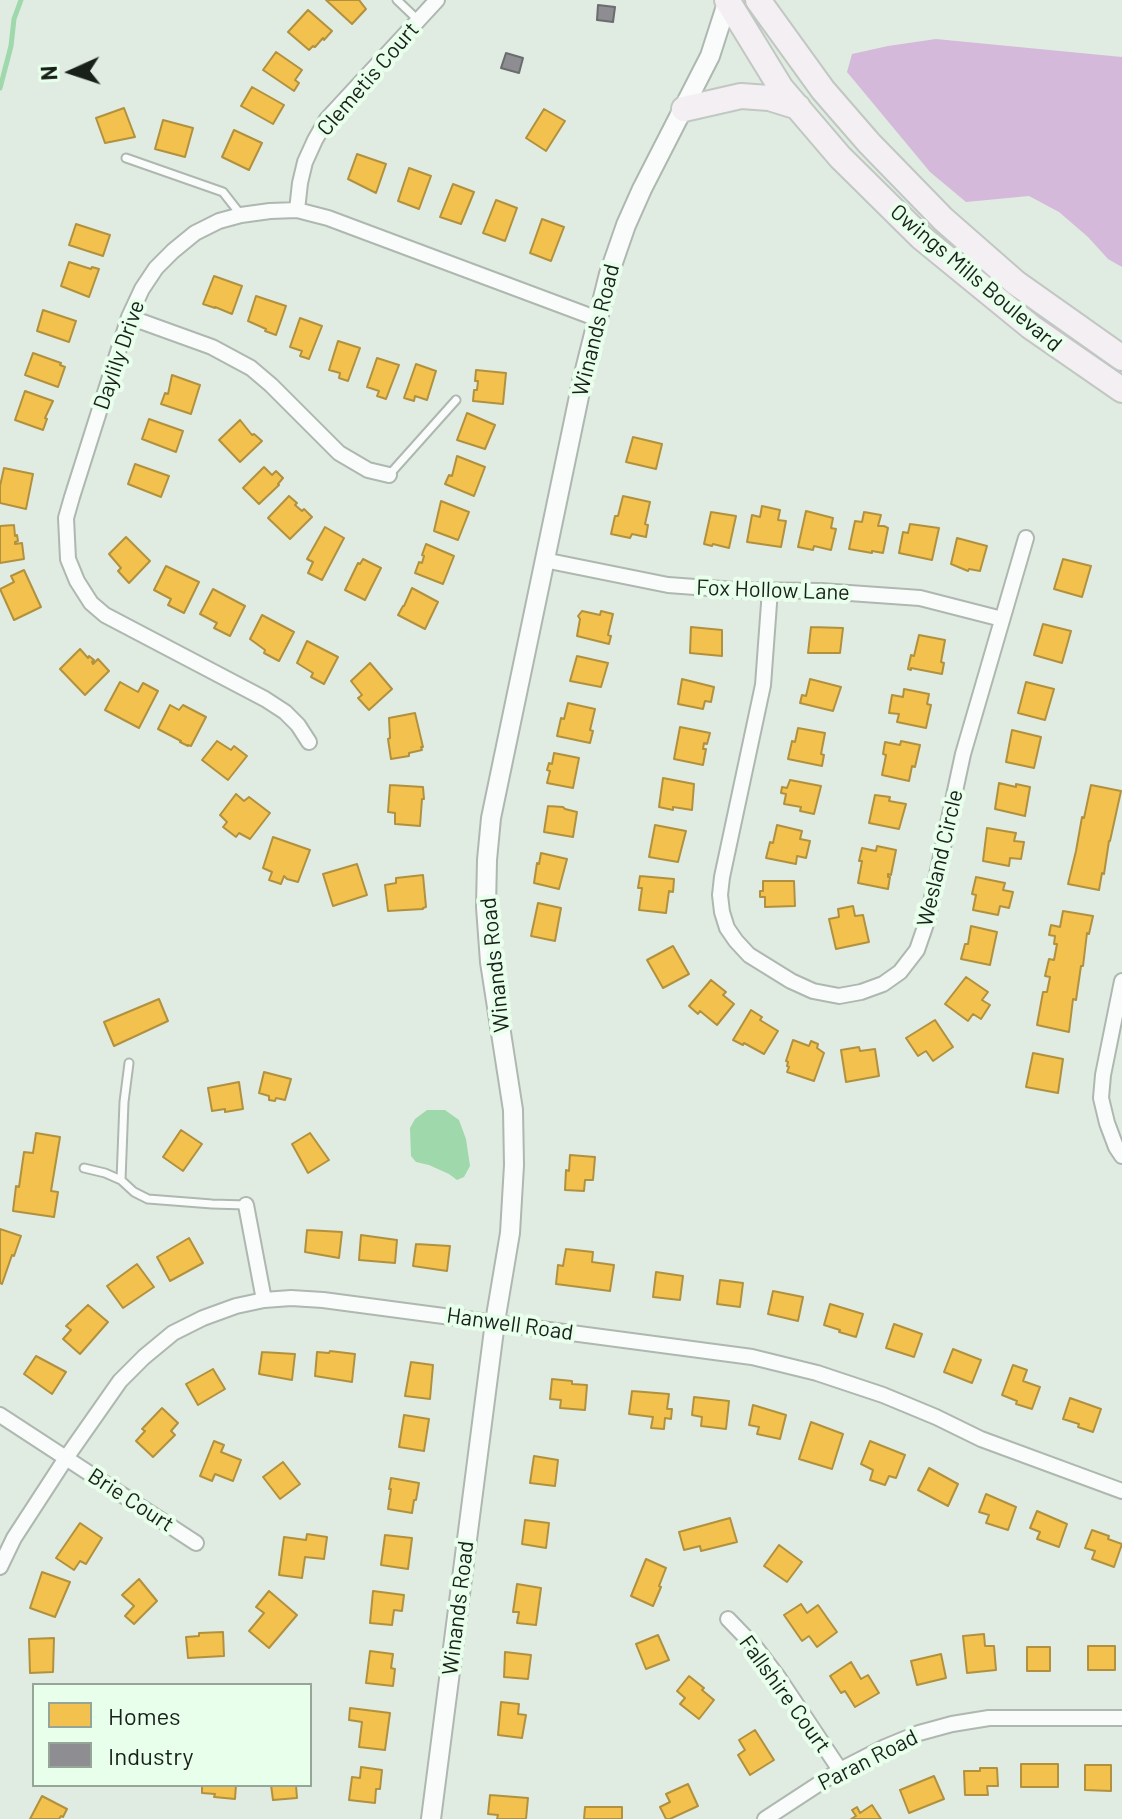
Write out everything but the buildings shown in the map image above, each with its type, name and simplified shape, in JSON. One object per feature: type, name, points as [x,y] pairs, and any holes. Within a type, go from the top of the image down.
[{"type":"main road","name":"Owings Mills Boulevard","points":[[727,0],[781,88],[840,157],[922,238],[1031,327],[1122,390]]},
{"type":"main road","name":"Owings Mills Boulevard","points":[[758,0],[823,90],[869,143],[943,219],[1016,283],[1122,358]]},
{"type":"main road","points":[[684,109],[741,96],[769,98],[798,107]]},
{"type":"street","name":"Clemetis Court","points":[[297,210],[305,162],[327,119],[437,0]]},
{"type":"street","name":"Winands Road","points":[[431,1819],[495,1322],[510,1233],[513,1110],[490,962],[486,907],[491,818],[582,382],[609,274],[642,189],[710,56],[727,0]]},
{"type":"street","name":"Daylily Drive","points":[[309,742],[285,712],[265,699],[105,615],[91,603],[68,559],[66,518],[129,317],[156,268],[195,233],[219,221],[241,215],[297,210],[328,218],[598,319]]},
{"type":"street","points":[[129,317],[212,347],[242,362],[271,385],[339,453],[368,470],[389,475]]},
{"type":"street","name":"Wesland Circle","points":[[770,590],[763,685],[722,877],[722,912],[727,928],[749,955],[791,981],[813,991],[839,996],[861,992],[883,984],[900,972],[917,950],[927,921],[963,754],[1026,538]]},
{"type":"street","name":"Fox Hollow Lane","points":[[544,560],[668,585],[920,598],[1002,619]]},
{"type":"street","points":[[1122,981],[1101,1098],[1107,1123],[1122,1156]]},
{"type":"street","points":[[246,1205],[264,1300]]},
{"type":"street","name":"Hanwell Road","points":[[0,1567],[14,1538],[66,1458],[120,1381],[144,1357],[173,1333],[203,1318],[236,1306],[291,1298],[752,1357],[817,1373],[883,1395],[981,1439],[1122,1491]]},
{"type":"street","name":"Brie Court","points":[[0,1415],[196,1543]]},
{"type":"street","name":"Fallshire Court","points":[[728,1619],[778,1677],[840,1770]]},
{"type":"street","name":"Paran Road","points":[[765,1819],[840,1770],[919,1733],[989,1718],[1122,1718]]},
{"type":"lane","points":[[397,0],[418,20]]},
{"type":"lane","points":[[126,158],[223,192],[241,215]]},
{"type":"lane","points":[[389,475],[456,400]]},
{"type":"lane","points":[[121,1180],[129,1063]]},
{"type":"lane","points":[[84,1168],[121,1180],[148,1199],[246,1205]]},
{"type":"shaded area","points":[[936,39],[1122,57],[1122,267],[1108,259],[1059,212],[1029,196],[966,202],[930,172],[847,72],[852,54]]},
{"type":"shaded area","points":[[427,1110],[445,1110],[459,1120],[470,1166],[464,1177],[457,1180],[429,1165],[416,1162],[411,1156],[410,1128],[415,1119]]},
{"type":"waterway","points":[[0,88],[21,0]]}]
